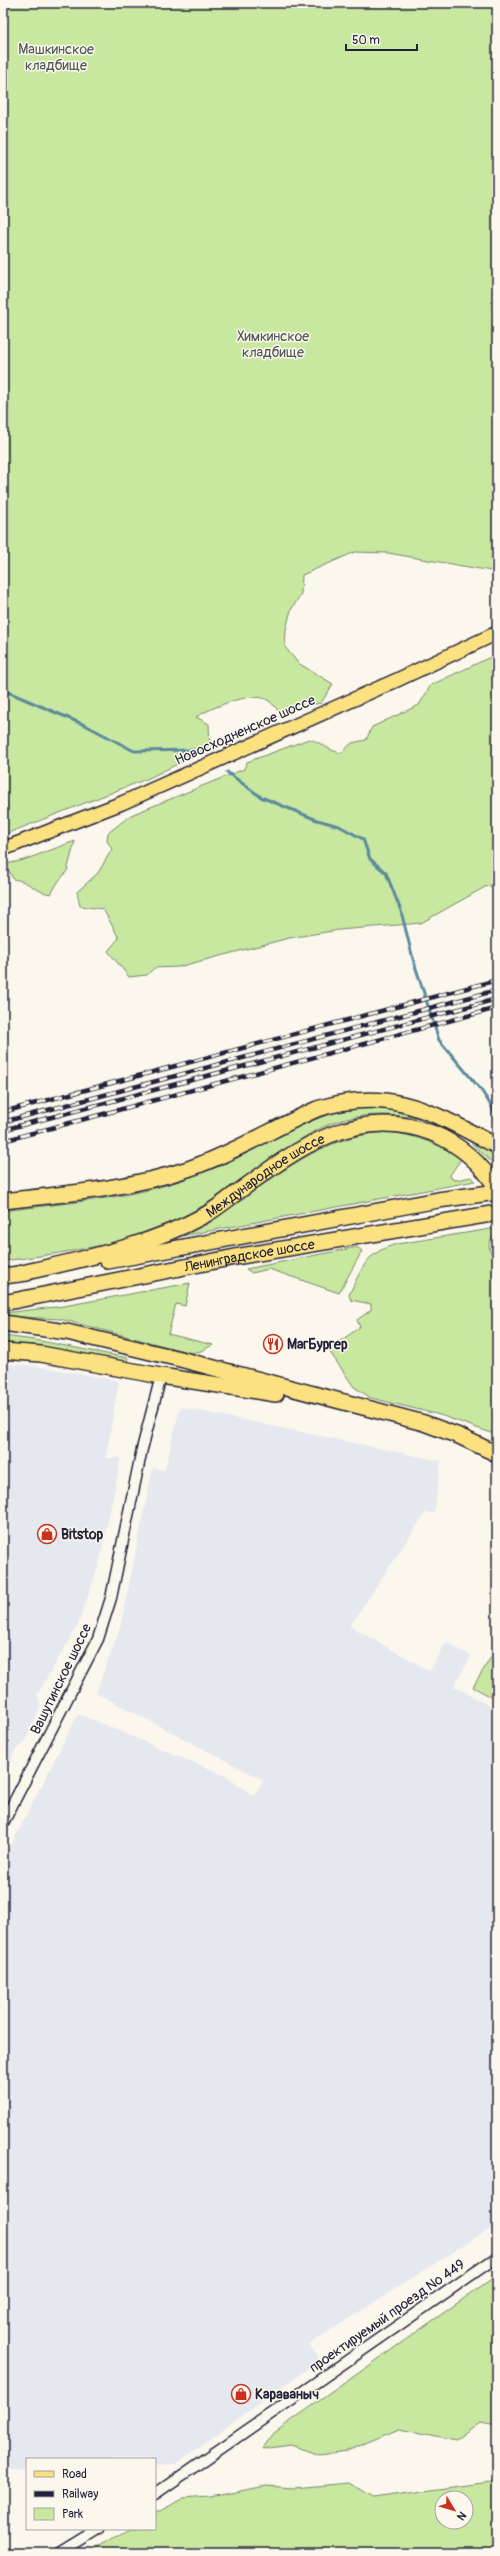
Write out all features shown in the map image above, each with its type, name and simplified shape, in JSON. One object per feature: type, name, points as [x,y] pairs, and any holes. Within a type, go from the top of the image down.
[{"type":"highway","points":[[3,1201],[105,1189],[146,1182],[189,1168],[317,1109],[338,1102],[362,1098],[390,1100],[416,1107],[497,1146]]},
{"type":"highway","name":"Международное шоссе","points":[[18,1274],[108,1253],[153,1239],[205,1215],[310,1143],[346,1128],[392,1124],[417,1128],[458,1146],[481,1167],[497,1189]]},
{"type":"highway","name":"Ленинградское шоссе","points":[[3,1276],[58,1270],[438,1200],[497,1192]]},
{"type":"highway","name":"Ленинградское шоссе","points":[[3,1303],[243,1256],[497,1213]]},
{"type":"highway","points":[[3,1323],[67,1332],[180,1359],[385,1413],[460,1436],[497,1454]]},
{"type":"highway","points":[[3,1351],[41,1354],[161,1376],[254,1390],[385,1413]]},
{"type":"main road","name":"Новосходненское шоссе","points":[[3,849],[129,799],[397,680],[497,633]]},
{"type":"street","name":"Вашутинское шоссе","points":[[3,1823],[98,1639],[111,1598],[142,1449],[161,1376]]},
{"type":"street","name":"проектируемый проезд № 449","points":[[156,2493],[497,2257]]},
{"type":"street","points":[[60,2553],[97,2530]]},
{"type":"shaded area","points":[[3,1364],[36,1366],[119,1381],[106,1458],[121,1458],[99,1564],[78,1625],[37,1695],[41,1705],[25,1742],[15,1750],[3,1781]]},
{"type":"shaded area","points":[[180,1407],[441,1461],[434,1514],[426,1512],[350,1626],[430,1671],[446,1642],[471,1656],[454,1686],[497,1710],[497,2224],[309,2344],[320,2360],[174,2465],[156,2466],[156,2458],[26,2458],[26,2469],[3,2469],[3,1861],[78,1714],[222,1774],[254,1796],[263,1780],[96,1693],[120,1628],[153,1468],[165,1470]]},
{"type":"green space","name":"Химкинское кладбище","points":[[3,3],[497,3],[497,572],[388,553],[355,552],[302,575],[301,594],[291,610],[286,629],[285,647],[298,663],[333,684],[321,703],[304,706],[281,715],[271,702],[262,698],[253,697],[232,701],[211,709],[196,717],[209,724],[210,748],[149,778],[3,835]]},
{"type":"green space","points":[[497,654],[497,885],[485,887],[421,923],[339,930],[289,938],[178,967],[154,968],[147,975],[129,977],[108,951],[119,938],[103,909],[80,906],[77,892],[98,873],[112,849],[107,841],[108,833],[131,815],[244,769],[247,762],[309,739],[341,753],[352,743],[366,740],[372,727],[419,705],[431,685]]},
{"type":"green space","points":[[75,841],[67,871],[51,894],[40,891],[20,880],[13,879],[6,864],[24,860]]},
{"type":"green space","points":[[357,1107],[378,1107],[426,1119],[394,1115],[374,1115],[352,1117],[342,1120],[311,1133],[215,1199],[163,1227],[106,1244],[3,1261],[3,1211],[93,1200],[160,1187],[204,1171],[312,1121]]},
{"type":"green space","points":[[390,1132],[436,1144],[453,1153],[461,1159],[450,1175],[451,1178],[455,1180],[472,1177],[475,1181],[177,1237],[185,1231],[222,1212],[281,1172],[321,1149],[342,1140]]},
{"type":"green space","points":[[464,1136],[497,1156],[497,1167]]},
{"type":"green space","points":[[497,1228],[497,1233],[491,1239],[489,1247],[491,1253],[497,1250],[497,1435],[440,1415],[371,1398],[354,1387],[325,1345],[326,1341],[336,1344],[360,1327],[357,1320],[371,1310],[371,1304],[351,1300],[349,1295],[366,1262],[378,1252],[397,1244]]},
{"type":"green space","points":[[357,1247],[362,1251],[339,1293],[269,1269],[252,1273],[246,1269]]},
{"type":"green space","points":[[190,1283],[185,1306],[176,1304],[168,1334],[213,1345],[201,1351],[191,1353],[60,1319],[3,1316],[4,1313],[64,1306]]},
{"type":"green space","points":[[3,1336],[35,1340],[128,1358],[127,1364],[3,1345]]},
{"type":"green space","points":[[497,1647],[497,1700],[473,1687]]},
{"type":"green space","points":[[497,2275],[497,2426],[480,2423],[456,2440],[400,2429],[347,2451],[319,2455],[291,2445],[262,2449],[274,2433]]},
{"type":"green space","points":[[490,2482],[497,2483],[497,2553],[90,2553],[125,2530],[156,2530],[156,2512],[182,2499],[210,2497],[266,2486],[294,2488],[349,2483],[373,2498]]},
{"type":"waterway","points":[[3,690],[87,726],[134,751],[199,750]]},
{"type":"waterway","points":[[227,772],[261,797],[317,820],[339,826],[363,839],[370,859],[386,873],[401,911],[413,959],[439,1040],[481,1090],[492,1107],[497,1124]]},
{"type":"railway","points":[[3,1112],[497,980]]},
{"type":"railway","points":[[3,1122],[497,990]]},
{"type":"railway","points":[[3,1130],[497,999]]},
{"type":"railway","points":[[3,1141],[497,1008]]},
{"type":"place","name":"МагБургер","points":[[273,1344]]},
{"type":"place","name":"Bitstop","points":[[47,1534]]},
{"type":"place","name":"Караваныч","points":[[241,2394]]},
{"type":"park label","name":"Машкинское кладбище","points":[[56,58]]}]
